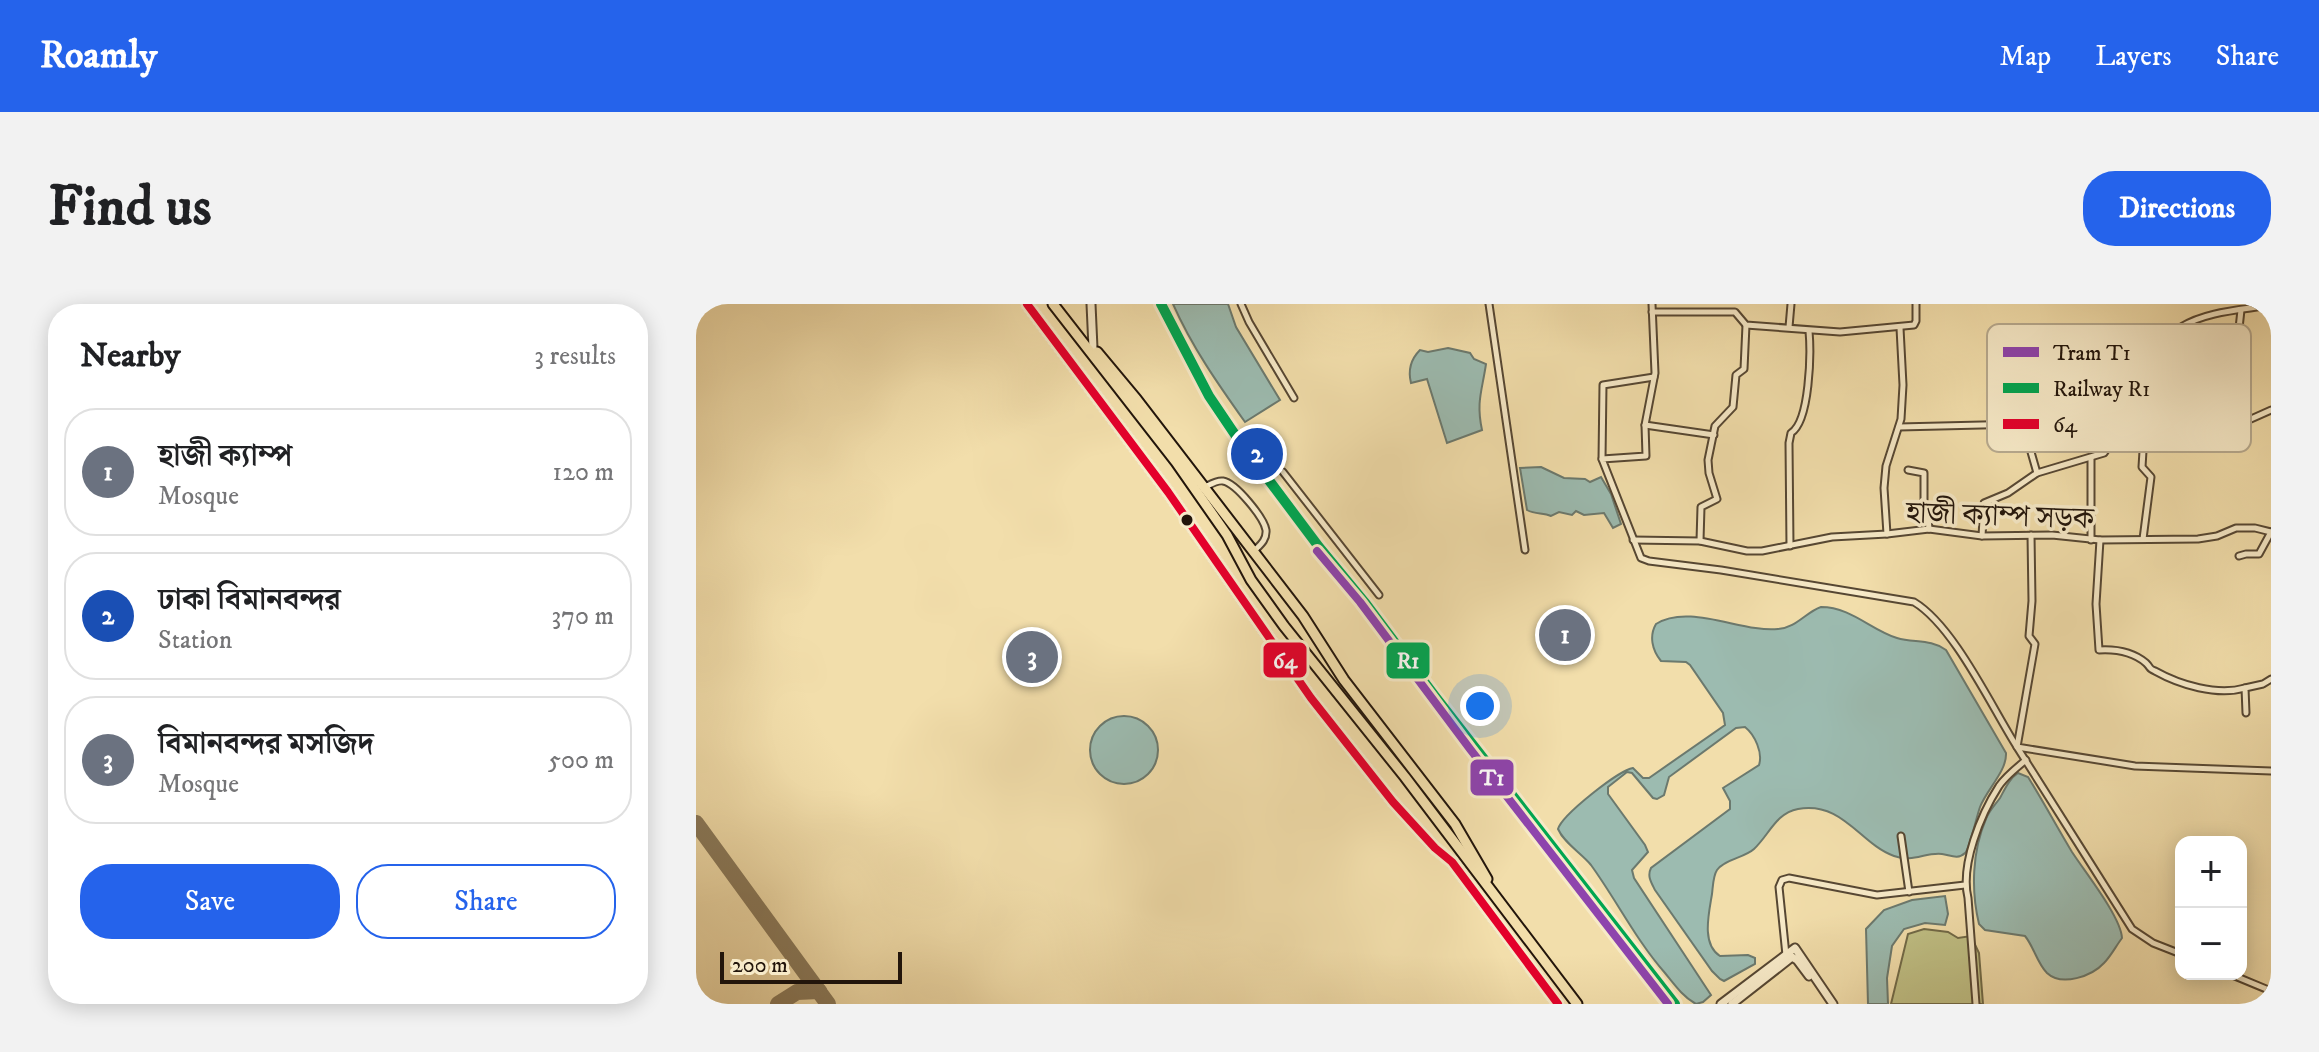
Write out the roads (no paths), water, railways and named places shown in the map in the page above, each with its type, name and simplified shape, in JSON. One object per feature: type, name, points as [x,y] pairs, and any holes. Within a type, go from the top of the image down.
[{"type":"highway","points":[[1027,304],[1168,492],[1311,698],[1393,802],[1452,862],[1558,1004]]},
{"type":"highway","points":[[1053,304],[1176,462],[1227,535],[1251,580],[1270,607],[1405,777],[1577,1004]]},
{"type":"highway","points":[[1076,334],[1093,348],[1303,616],[1330,661],[1455,824],[1487,880]]},
{"type":"street","points":[[1091,304],[1093,348]]},
{"type":"street","points":[[1241,304],[1294,398]]},
{"type":"street","points":[[1489,304],[1525,550]]},
{"type":"street","points":[[1602,459],[1646,456],[1645,425],[1654,377],[1652,304]]},
{"type":"street","points":[[1789,327],[1791,304]]},
{"type":"street","points":[[1746,325],[1840,332],[1900,328],[1915,324],[1916,304]]},
{"type":"street","points":[[2189,324],[2214,314],[2271,305]]},
{"type":"street","points":[[2239,324],[2241,310]]},
{"type":"street","points":[[1652,312],[1735,312],[1746,325],[1744,369],[1736,375],[1733,407],[1717,424],[1708,460],[1717,499],[1701,507],[1700,541]]},
{"type":"street","points":[[1887,534],[1886,466],[1901,419],[1900,328]]},
{"type":"street","points":[[1790,546],[1789,443],[1791,433],[1798,428],[1806,394],[1811,355],[1809,331]]},
{"type":"street","points":[[1654,377],[1603,385],[1602,459],[1641,558],[1914,602],[1939,622],[2132,929],[2153,943],[2175,952]]},
{"type":"street","points":[[2251,419],[2271,410]]},
{"type":"street","points":[[1645,425],[1714,435]]},
{"type":"street","points":[[1899,427],[1987,426]]},
{"type":"street","points":[[2031,452],[2037,473]]},
{"type":"street","points":[[1982,536],[1984,503],[2008,493],[2037,473],[2105,452]]},
{"type":"street","points":[[2143,452],[2142,467],[2151,477],[2143,539]]},
{"type":"street","points":[[2091,458],[2091,540]]},
{"type":"street","points":[[1908,470],[1924,473],[1924,503],[1929,529]]},
{"type":"street","points":[[1283,472],[1379,595]]},
{"type":"street","points":[[1204,487],[1218,481],[1227,482],[1236,488],[1263,520],[1266,532],[1264,542],[1253,552]]},
{"type":"street","name":"হাজী ক্যাম্প সড়ক","points":[[1633,540],[1700,541],[1747,551],[1832,537],[1929,529],[1982,536],[2052,535],[2091,540],[2198,539],[2217,536],[2236,528],[2271,532]]},
{"type":"street","points":[[2239,556],[2259,554],[2271,532]]},
{"type":"street","points":[[2017,747],[2035,644],[2029,636],[2031,535]]},
{"type":"street","points":[[2100,540],[2096,604],[2099,650],[2131,653],[2152,670],[2195,686],[2224,691],[2263,684],[2271,679]]},
{"type":"street","points":[[2245,688],[2246,713]]},
{"type":"street","points":[[2017,747],[2135,766],[2271,771]]},
{"type":"street","points":[[1976,1004],[1965,885],[1972,849],[1982,817],[2000,784],[2026,760]]},
{"type":"street","points":[[1901,836],[1909,892]]},
{"type":"street","points":[[1786,955],[1779,887],[1782,880],[1789,878],[1877,895],[1965,885]]},
{"type":"street","points":[[1721,1004],[1795,948],[1831,1004]]},
{"type":"street","points":[[1732,1004],[1792,957],[1831,1004]]},
{"type":"street","points":[[2244,980],[2271,991]]},
{"type":"water","points":[[1173,304],[1228,304],[1236,327],[1280,400],[1245,422],[1197,350]]},
{"type":"water","points":[[1448,348],[1470,353],[1474,359],[1486,364],[1480,404],[1482,430],[1447,443],[1427,379],[1411,383],[1410,374],[1412,361],[1420,350],[1428,352]]},
{"type":"water","points":[[1541,467],[1564,478],[1590,482],[1601,477],[1611,494],[1621,524],[1613,528],[1604,513],[1584,515],[1576,511],[1572,515],[1559,512],[1551,516],[1527,510],[1520,468]]},
{"type":"water","points":[[1821,607],[1842,611],[1897,638],[1928,643],[1946,650],[2006,753],[2005,760],[1980,807],[1967,850],[1960,856],[1936,854],[1901,858],[1882,850],[1827,811],[1798,809],[1784,815],[1754,849],[1725,863],[1715,875],[1708,919],[1710,944],[1720,956],[1748,955],[1755,958],[1755,964],[1724,981],[1712,971],[1655,890],[1649,874],[1651,868],[1730,809],[1730,801],[1723,788],[1759,765],[1760,755],[1755,739],[1745,727],[1736,728],[1669,777],[1664,795],[1657,799],[1632,773],[1627,772],[1608,787],[1608,794],[1648,852],[1632,870],[1634,878],[1711,995],[1696,1004],[1679,990],[1655,960],[1591,865],[1558,829],[1580,804],[1616,776],[1633,768],[1643,778],[1649,778],[1725,725],[1723,713],[1690,665],[1686,662],[1661,661],[1658,657],[1652,638],[1656,624],[1684,616],[1778,629],[1790,626]]},
{"type":"water","points":[[1117,716],[1131,716],[1143,721],[1153,731],[1158,750],[1153,769],[1143,779],[1131,784],[1117,784],[1105,779],[1095,769],[1090,757],[1090,743],[1095,731],[1105,721]]},
{"type":"water","points":[[2018,773],[2028,777],[2120,929],[2122,938],[2107,960],[2099,968],[2077,978],[2061,979],[2047,973],[2025,936],[1985,930],[1979,924],[1974,885],[1981,831],[1989,813]]},
{"type":"water","points":[[1945,896],[1948,914],[1945,925],[1925,923],[1904,929],[1892,946],[1887,978],[1888,1004],[1868,1004],[1866,929],[1884,910],[1912,900]]},
{"type":"tram line","name":"T1","points":[[1317,551],[1360,602],[1668,1004]]},
{"type":"rail line","name":"R1","points":[[1161,304],[1209,396],[1238,439],[1675,1004]]},
{"type":"place","name":"ঢাকা বিমানবন্দর","points":[[1257,454]]},
{"type":"place","name":"হাজী ক্যাম্প","points":[[1565,635]]},
{"type":"place","name":"বিমানবন্দর মসজিদ","points":[[1032,657]]}]
